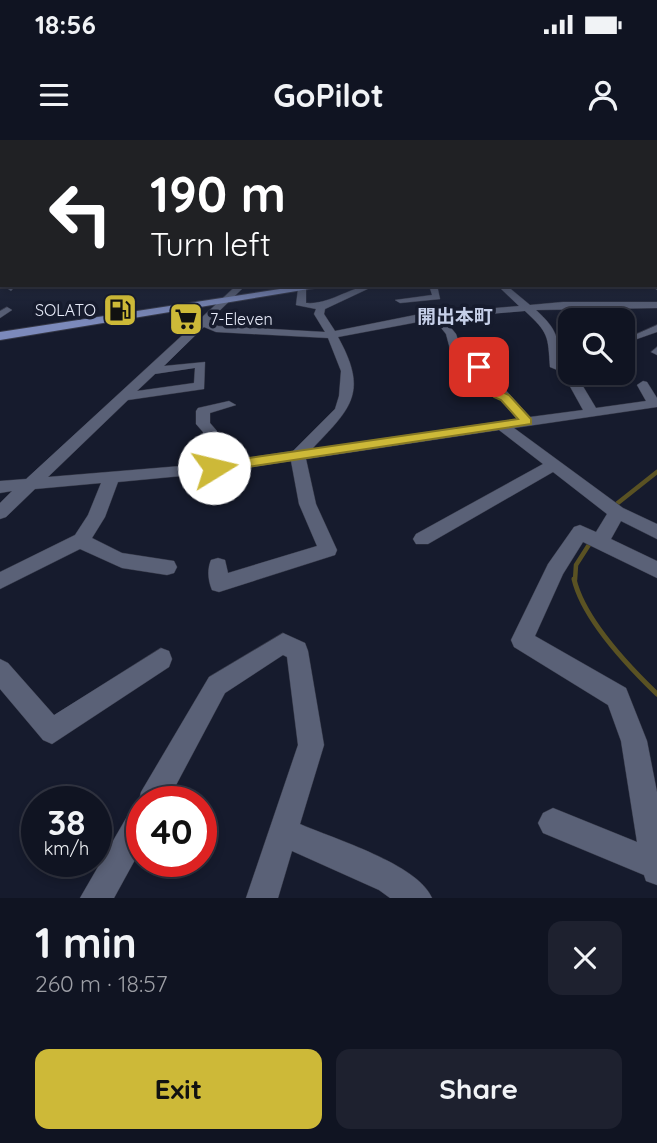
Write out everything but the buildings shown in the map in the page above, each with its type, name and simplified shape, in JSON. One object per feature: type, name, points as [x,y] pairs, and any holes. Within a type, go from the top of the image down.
[{"type":"main road","points":[[0,336],[315,287]]},
{"type":"street","points":[[0,513],[240,287]]},
{"type":"street","points":[[302,289],[301,305],[321,307],[367,287]]},
{"type":"street","points":[[400,300],[437,297],[434,287]]},
{"type":"street","points":[[503,287],[548,326],[554,338],[556,367],[568,370],[592,413]]},
{"type":"street","points":[[201,321],[207,326],[224,330],[334,334],[395,321],[526,308],[657,305]]},
{"type":"street","points":[[218,566],[219,584],[328,550],[313,523],[301,484],[298,455],[341,410],[345,402],[343,352],[319,314],[321,307]]},
{"type":"street","points":[[437,317],[454,347],[499,343]]},
{"type":"street","points":[[637,336],[657,328]]},
{"type":"street","points":[[451,338],[488,335]]},
{"type":"street","points":[[123,397],[200,386],[201,364],[149,371]]},
{"type":"street","points":[[479,367],[498,395],[505,397],[527,422]]},
{"type":"street","points":[[0,487],[214,468],[656,403],[643,384]]},
{"type":"street","points":[[214,468],[210,431],[203,424],[203,411],[229,405]]},
{"type":"street","points":[[501,425],[551,466],[617,512],[657,532]]},
{"type":"street","points":[[422,539],[551,466]]},
{"type":"street","points":[[0,581],[81,540],[96,517],[111,478]]},
{"type":"street","points":[[600,542],[617,512]]},
{"type":"street","points":[[657,570],[580,532],[555,570],[522,640],[617,697],[634,741],[657,867]]},
{"type":"street","points":[[81,540],[109,558],[123,563],[167,567]]},
{"type":"street","points":[[160,786],[217,685],[283,643],[297,651],[311,745],[262,898]]},
{"type":"street","points":[[0,671],[52,731],[161,659]]},
{"type":"street","points":[[553,823],[657,867]]},
{"type":"street","points":[[284,832],[390,879],[416,898]]},
{"type":"street","points":[[96,898],[126,846]]},
{"type":"waterway","points":[[225,288],[238,287]]},
{"type":"waterway","points":[[614,506],[657,472]]},
{"type":"waterway","points":[[575,580],[576,565],[592,540]]},
{"type":"waterway","points":[[574,579],[587,609],[608,641],[657,694]]},
{"type":"place","name":"SOLATO","points":[[120,310]]},
{"type":"place","name":"7-Eleven","points":[[186,319]]},
{"type":"district","name":"開出本町","points":[[455,316]]},
{"type":"route","points":[[214,468],[527,422],[505,397],[498,395],[479,367]]}]
